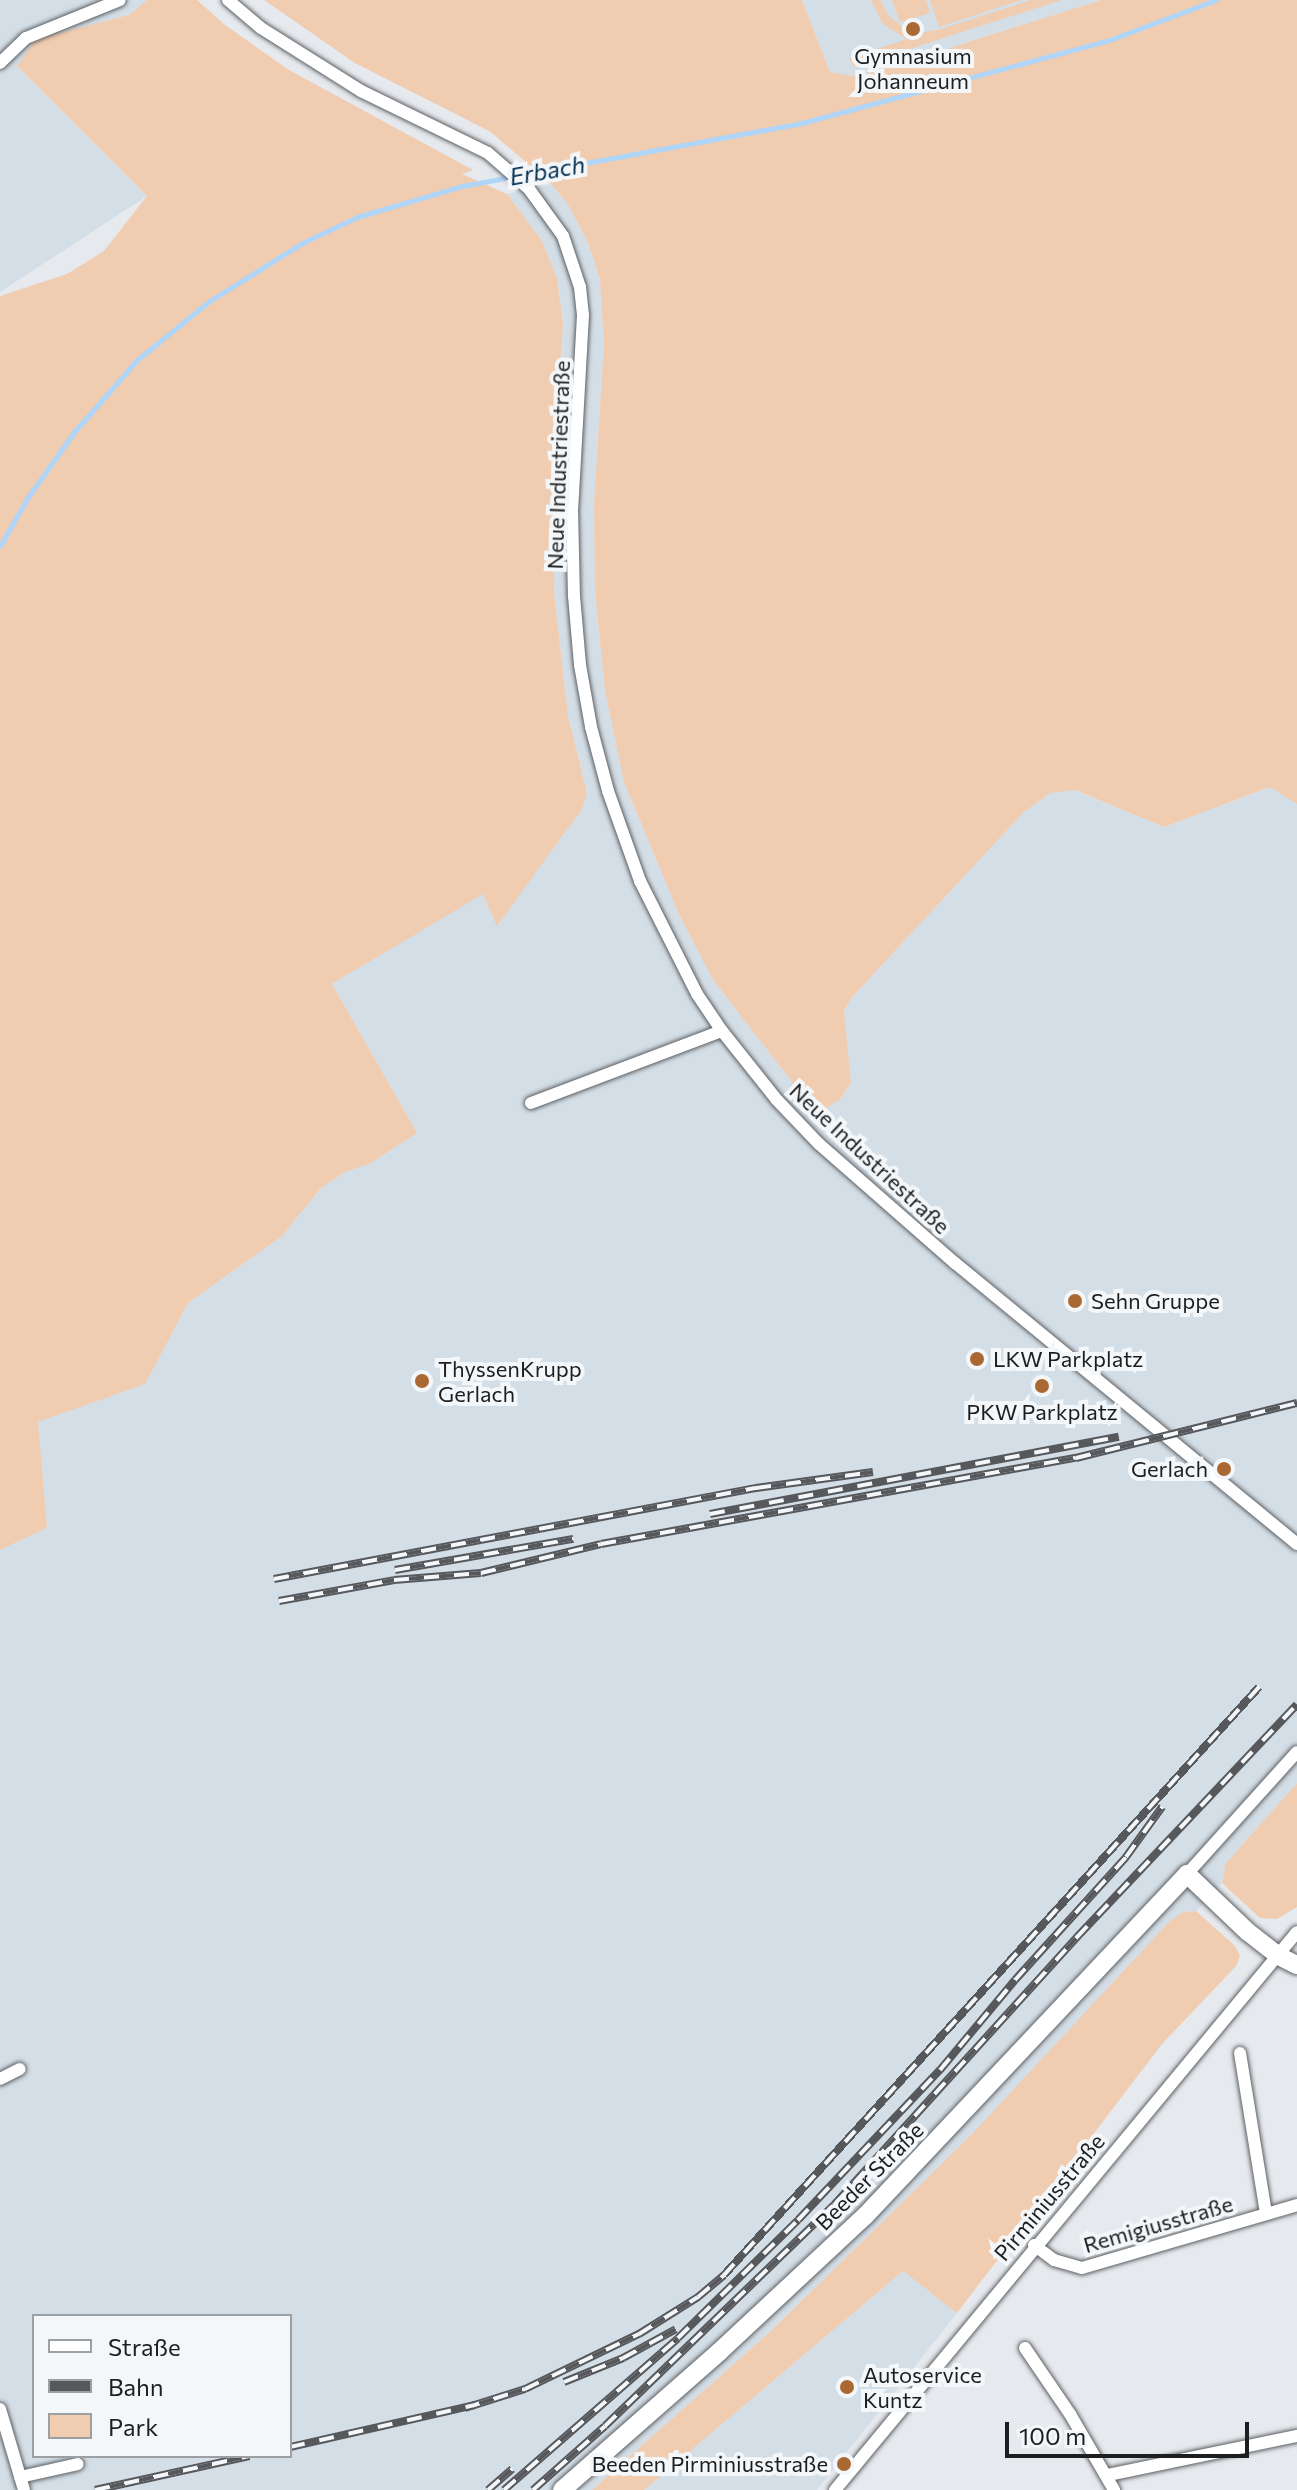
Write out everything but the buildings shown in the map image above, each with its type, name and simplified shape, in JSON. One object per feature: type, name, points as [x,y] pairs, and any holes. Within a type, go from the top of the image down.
[{"type":"street","points":[[0,63],[26,38],[120,0]]},
{"type":"street","name":"Neue Industriestraße","points":[[228,0],[261,28],[361,91],[451,133],[499,162],[529,189],[563,236],[580,287],[583,343],[572,509],[574,596],[580,665],[591,727],[608,791],[640,881],[697,994],[722,1031],[768,1090],[819,1144],[1124,1404],[1297,1544]]},
{"type":"street","points":[[531,1103],[722,1031]]},
{"type":"street","points":[[1297,1752],[1187,1874],[1248,1932],[1277,1955],[1297,1965]]},
{"type":"street","name":"Beeder Straße","points":[[562,2490],[719,2352],[865,2216],[1187,1874]]},
{"type":"street","name":"Pirminiusstraße","points":[[835,2490],[1034,2245],[1297,1932]]},
{"type":"street","points":[[1240,2053],[1266,2214]]},
{"type":"street","points":[[0,2079],[20,2069]]},
{"type":"street","name":"Remigiusstraße","points":[[1034,2245],[1054,2260],[1082,2268],[1297,2205]]},
{"type":"street","points":[[1025,2348],[1108,2475],[1114,2490]]},
{"type":"street","points":[[0,2409],[22,2484],[78,2464]]},
{"type":"street","points":[[1108,2475],[1297,2436]]},
{"type":"shaded area","points":[[0,0],[147,0],[129,15],[37,39],[17,66],[147,196],[0,292]]},
{"type":"shaded area","name":"Gymnasium Johanneum","points":[[802,0],[1101,0],[858,77],[830,72]]},
{"type":"shaded area","points":[[551,184],[567,203],[587,240],[600,279],[604,345],[594,503],[595,592],[605,691],[624,782],[678,912],[713,980],[817,1114],[840,1099],[851,1083],[844,1011],[852,997],[1024,812],[1050,793],[1074,790],[1164,827],[1271,787],[1297,804],[1297,1783],[1226,1863],[1222,1883],[1196,1911],[1184,1912],[972,2134],[772,2330],[592,2490],[0,2490],[0,1550],[47,1528],[37,1422],[145,1383],[188,1303],[282,1236],[320,1189],[343,1173],[371,1163],[417,1133],[332,984],[483,893],[498,925],[587,793],[568,716],[554,593],[554,465],[563,324],[557,278],[542,241],[507,194]]},
{"type":"shaded area","points":[[903,2271],[957,2313],[817,2490],[644,2490]]},
{"type":"green space","points":[[147,0],[197,0],[225,25],[289,70],[473,170],[462,174],[507,194],[542,241],[557,278],[563,324],[554,465],[554,593],[568,716],[587,793],[582,809],[497,926],[483,894],[332,984],[417,1133],[371,1163],[343,1173],[320,1189],[282,1236],[188,1303],[145,1384],[38,1422],[47,1528],[0,1550],[0,296],[67,274],[104,251],[147,196],[17,66],[36,39],[129,15]]},
{"type":"green space","points":[[264,0],[802,0],[830,72],[858,77],[1101,0],[1297,0],[1297,804],[1270,787],[1164,827],[1075,790],[1050,793],[1024,812],[852,997],[844,1011],[851,1083],[840,1099],[817,1114],[713,980],[678,912],[624,782],[605,691],[595,592],[594,503],[604,344],[600,279],[587,240],[567,203],[551,184],[491,132],[355,63]]},
{"type":"green space","points":[[871,0],[880,0],[889,16],[904,28],[920,33],[1031,0],[1062,0],[853,67],[849,58],[907,39],[883,24]]},
{"type":"green space","points":[[892,0],[926,0],[930,13],[900,22]]},
{"type":"green space","points":[[930,0],[1021,0],[939,27]]},
{"type":"green space","points":[[1297,1783],[1297,1907],[1277,1919],[1260,1918],[1222,1883],[1226,1863]]},
{"type":"green space","points":[[1196,1911],[1235,1946],[1240,1956],[1236,1966],[1162,2044],[957,2313],[903,2271],[644,2490],[592,2490],[772,2330],[972,2134],[1170,1921],[1184,1912]]},
{"type":"waterway","name":"Erbach","points":[[0,546],[28,497],[74,432],[137,360],[208,302],[302,243],[357,217],[462,186],[798,124],[1112,39],[1216,0]]},
{"type":"railway","points":[[279,1601],[394,1580],[481,1573],[601,1544],[1076,1458],[1297,1403]]},
{"type":"railway","points":[[710,1514],[1119,1437]]},
{"type":"railway","points":[[274,1579],[756,1488],[873,1472]]},
{"type":"railway","points":[[395,1570],[573,1539]]},
{"type":"railway","points":[[465,2408],[525,2389],[639,2334],[698,2297],[724,2275],[1259,1687]]},
{"type":"railway","points":[[533,2490],[605,2426],[834,2205],[1077,1937],[1297,1704]]},
{"type":"railway","points":[[504,2490],[678,2338],[798,2220],[940,2070],[1015,1980],[1126,1857],[1162,1807]]},
{"type":"railway","points":[[564,2382],[623,2358],[676,2329]]},
{"type":"railway","points":[[292,2447],[475,2405]]},
{"type":"railway","points":[[95,2490],[240,2458]]},
{"type":"railway","points":[[488,2490],[512,2469]]},
{"type":"place","name":"Gymnasium Johanneum","points":[[913,29]]},
{"type":"place","name":"Sehn Gruppe","points":[[1075,1301]]},
{"type":"place","name":"LKW Parkplatz","points":[[977,1359]]},
{"type":"place","name":"ThyssenKrupp Gerlach","points":[[422,1381]]},
{"type":"place","name":"PKW Parkplatz","points":[[1042,1386]]},
{"type":"place","name":"Gerlach","points":[[1224,1469]]},
{"type":"place","name":"Autoservice Kuntz","points":[[847,2387]]},
{"type":"place","name":"Beeden Pirminiusstraße","points":[[844,2464]]}]
